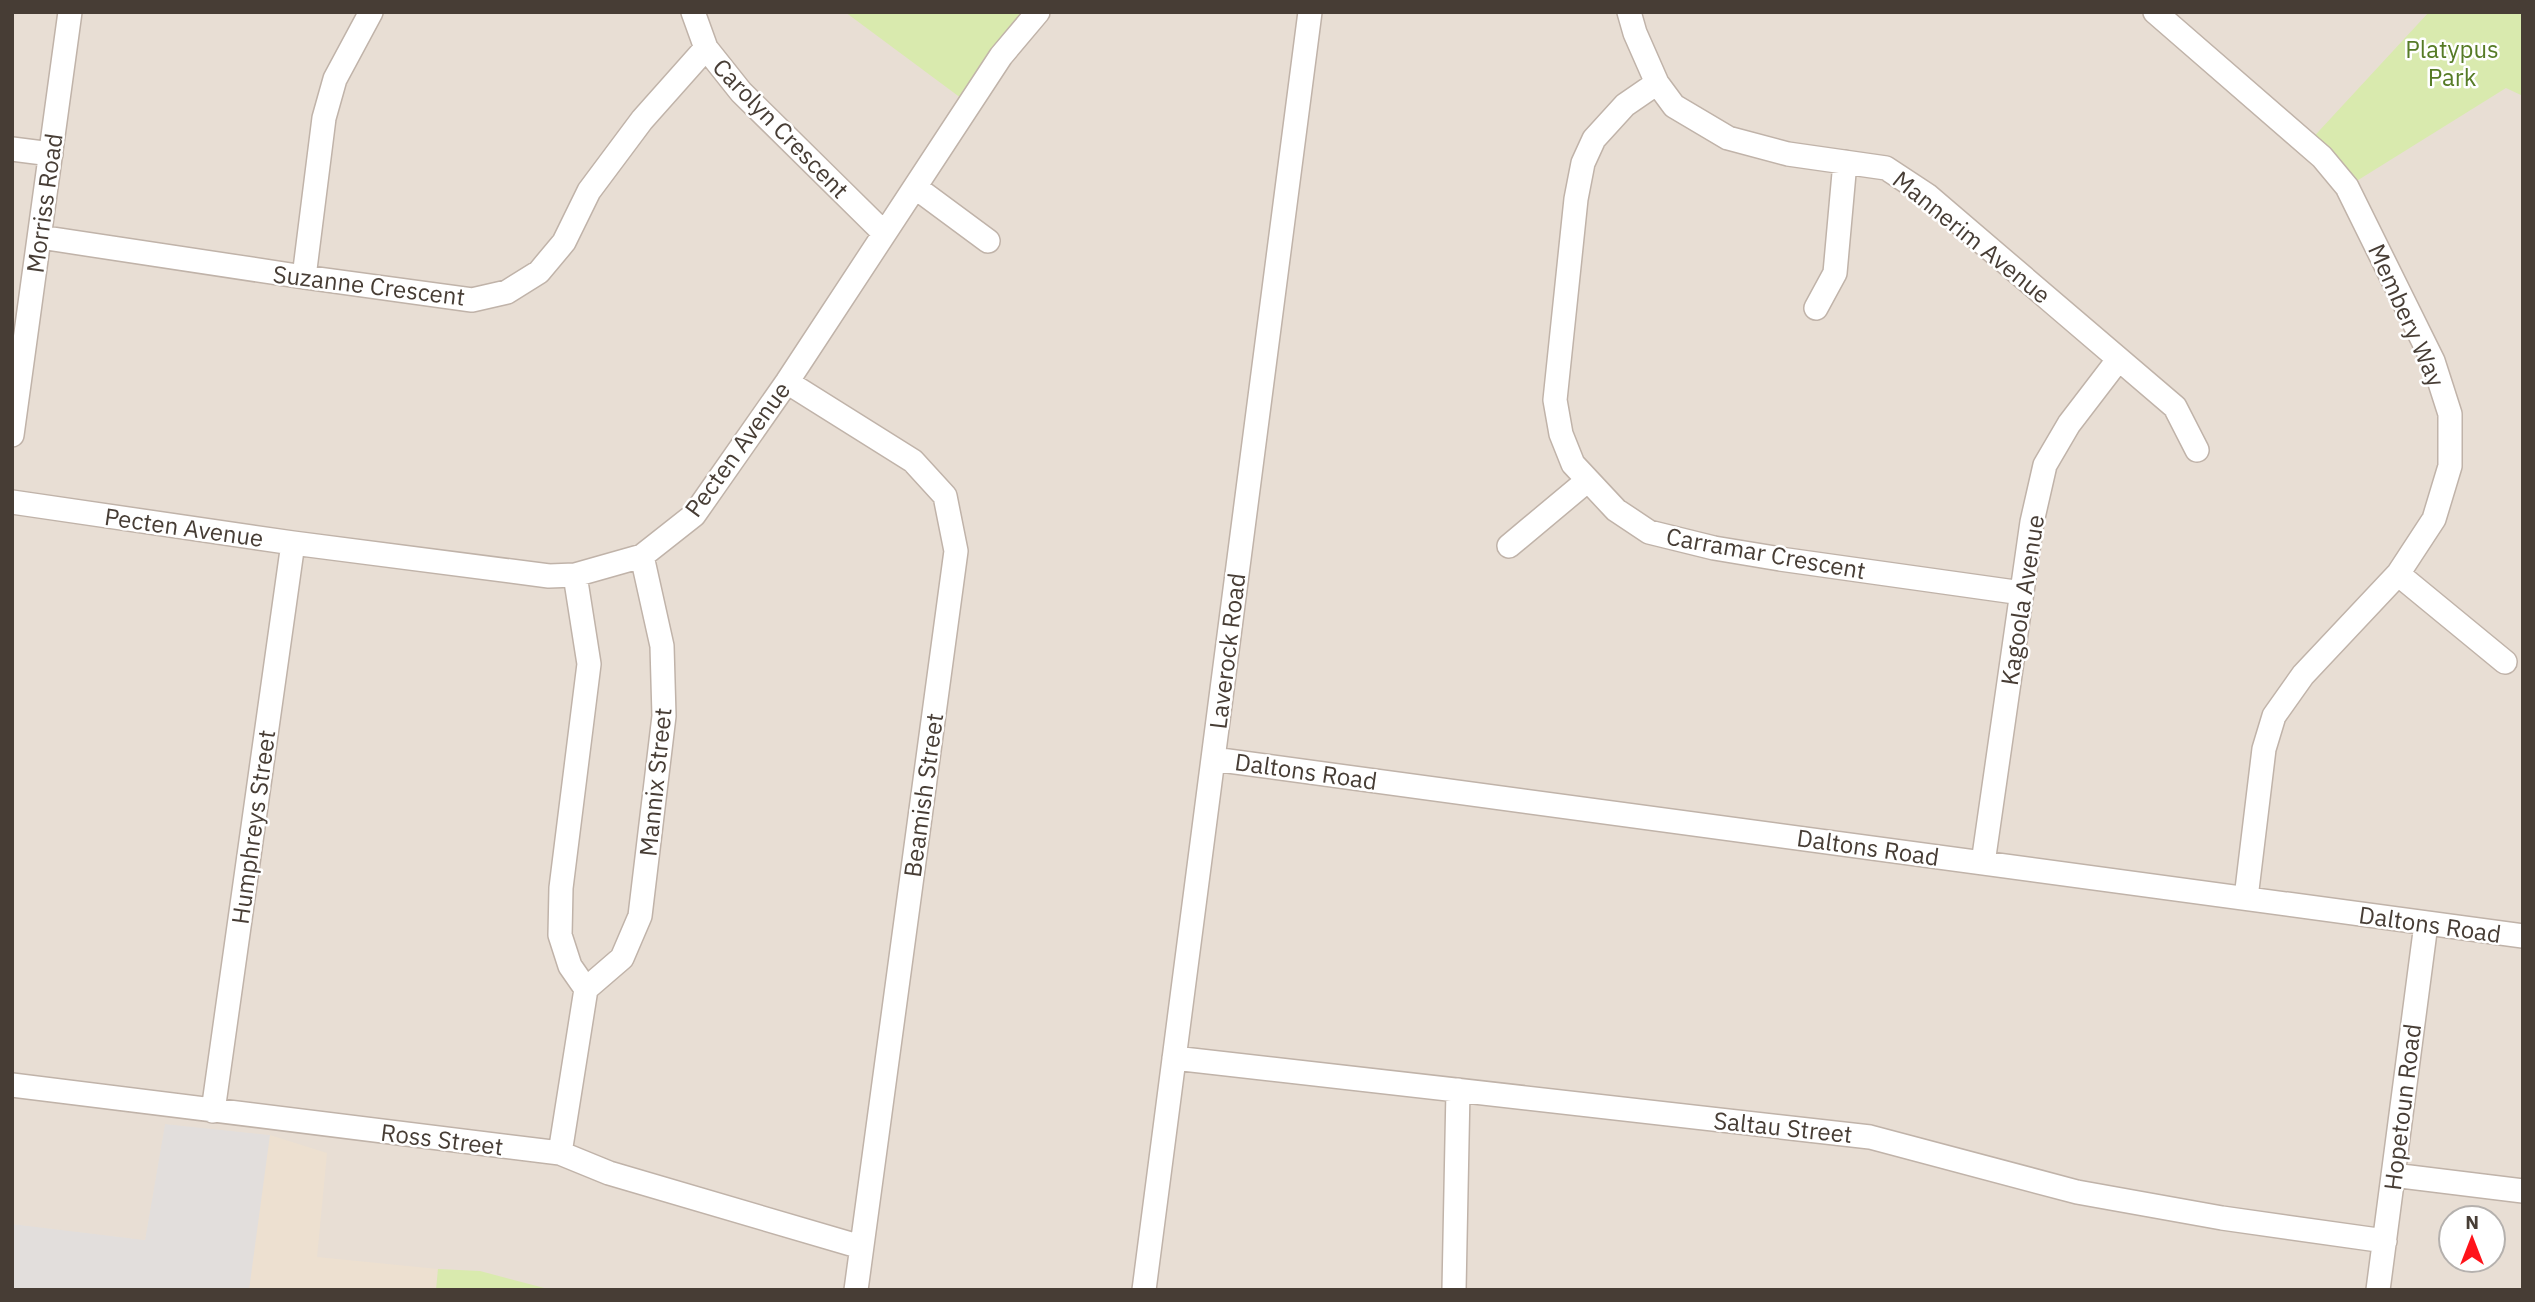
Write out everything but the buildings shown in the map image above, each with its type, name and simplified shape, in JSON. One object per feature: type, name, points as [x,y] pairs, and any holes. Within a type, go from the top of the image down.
[{"type":"street","name":"Morriss Road","points":[[12,435],[20,326],[40,237],[70,12]]},
{"type":"street","points":[[304,277],[324,118],[335,79],[371,12]]},
{"type":"street","name":"Carolyn Crescent","points":[[693,12],[706,48],[741,92],[884,233]]},
{"type":"street","name":"Pecten Avenue","points":[[12,502],[293,543],[549,576],[575,575],[642,556],[694,514],[787,382],[1001,56],[1038,12]]},
{"type":"street","name":"Laverock Road","points":[[1144,1290],[1310,12]]},
{"type":"street","name":"Mannerim Avenue","points":[[1629,12],[1635,33],[1657,83],[1674,106],[1728,138],[1788,154],[1886,168],[1927,195],[2175,407],[2197,450]]},
{"type":"street","name":"Membery Way","points":[[2155,12],[2322,157],[2347,187],[2433,361],[2449,414],[2450,466],[2434,519],[2398,574],[2303,675],[2274,716],[2264,749],[2246,898]]},
{"type":"street","name":"Suzanne Crescent","points":[[40,237],[472,300],[507,292],[539,272],[564,242],[589,191],[642,120],[706,48]]},
{"type":"street","name":"Carramar Crescent","points":[[1657,83],[1625,105],[1594,139],[1583,163],[1576,199],[1555,400],[1561,433],[1573,464],[1616,510],[1649,532],[1714,548],[1780,559],[2022,593]]},
{"type":"street","points":[[12,149],[51,154]]},
{"type":"street","points":[[1816,308],[1835,273],[1845,162]]},
{"type":"street","points":[[915,187],[988,241]]},
{"type":"street","name":"Kagoola Avenue","points":[[1983,863],[2032,522],[2045,465],[2069,424],[2118,360]]},
{"type":"street","name":"Beamish Street","points":[[787,382],[913,461],[945,496],[956,551],[856,1290]]},
{"type":"street","points":[[1509,545],[1588,480]]},
{"type":"street","name":"Humphreys Street","points":[[213,1111],[293,543]]},
{"type":"street","name":"Mannix Street","points":[[586,989],[622,958],[640,916],[664,716],[662,646],[642,556]]},
{"type":"street","points":[[2398,574],[2505,662]]},
{"type":"street","points":[[560,1153],[586,989],[570,966],[560,935],[561,888],[589,664],[575,575]]},
{"type":"street","name":"Daltons Road","points":[[1213,759],[2523,936]]},
{"type":"street","name":"Hopetoun Road","points":[[2378,1290],[2426,923]]},
{"type":"street","name":"Saltau Street","points":[[1174,1058],[1870,1137],[2077,1192],[2221,1218],[2385,1241]]},
{"type":"street","name":"Ross Street","points":[[12,1085],[560,1153],[621,1177],[860,1247]]},
{"type":"street","points":[[1454,1290],[1458,1090]]},
{"type":"street","points":[[2393,1175],[2523,1191]]},
{"type":"shaded area","points":[[12,12],[2425,12],[2513,76],[2523,79],[2523,1290],[12,1290]]},
{"type":"shaded area","points":[[165,1124],[270,1135],[327,1153],[317,1257],[438,1269],[436,1290],[12,1290],[12,1224],[145,1240]]},
{"type":"shaded area","points":[[165,1124],[270,1135],[249,1290],[12,1290],[12,1224],[145,1240]]},
{"type":"green space","points":[[845,12],[1038,12],[969,104]]},
{"type":"green space","name":"Platypus Park","points":[[2429,12],[2523,12],[2523,96],[2506,88],[2347,187],[2307,144]]},
{"type":"green space","points":[[438,1269],[480,1271],[552,1290],[436,1290]]}]
